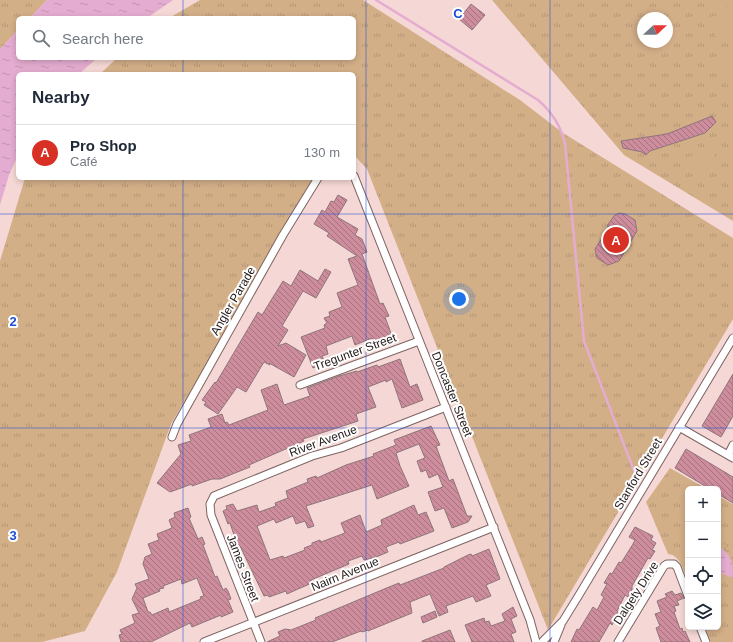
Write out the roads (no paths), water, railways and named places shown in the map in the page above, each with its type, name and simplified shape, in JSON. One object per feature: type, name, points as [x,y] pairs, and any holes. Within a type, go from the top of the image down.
[{"type":"street","name":"Angler Parade","points":[[172,437],[177,424],[317,180]]},
{"type":"street","name":"Doncaster Street","points":[[356,180],[530,620],[541,642]]},
{"type":"street","name":"Stanford Street","points":[[554,642],[563,621],[733,338]]},
{"type":"street","name":"Tregunter Street","points":[[300,385],[419,341]]},
{"type":"street","name":"River Avenue","points":[[211,500],[214,496],[223,491],[446,407]]},
{"type":"street","points":[[680,427],[730,456],[733,445]]},
{"type":"street","name":"James Street","points":[[211,500],[211,515],[261,642]]},
{"type":"street","name":"Nairn Avenue","points":[[204,642],[494,527]]},
{"type":"street","name":"Dalgety Drive","points":[[618,642],[664,566],[671,563],[676,567],[687,594]]},
{"type":"street","name":"Stanford Street","points":[[541,642],[563,621]]},
{"type":"street","points":[[701,630],[706,642]]},
{"type":"water","points":[[47,0],[173,0],[150,16],[32,16]]},
{"type":"water","points":[[16,32],[16,60],[95,60],[81,72],[16,72],[16,159],[9,175],[0,205],[0,49]]},
{"type":"water","points":[[721,548],[731,559],[733,578],[721,573]]},
{"type":"waterway","points":[[376,0],[538,100],[548,109],[558,125],[565,144],[584,341],[638,481]]},
{"type":"place","name":"Pro Shop","points":[[616,240]]}]
